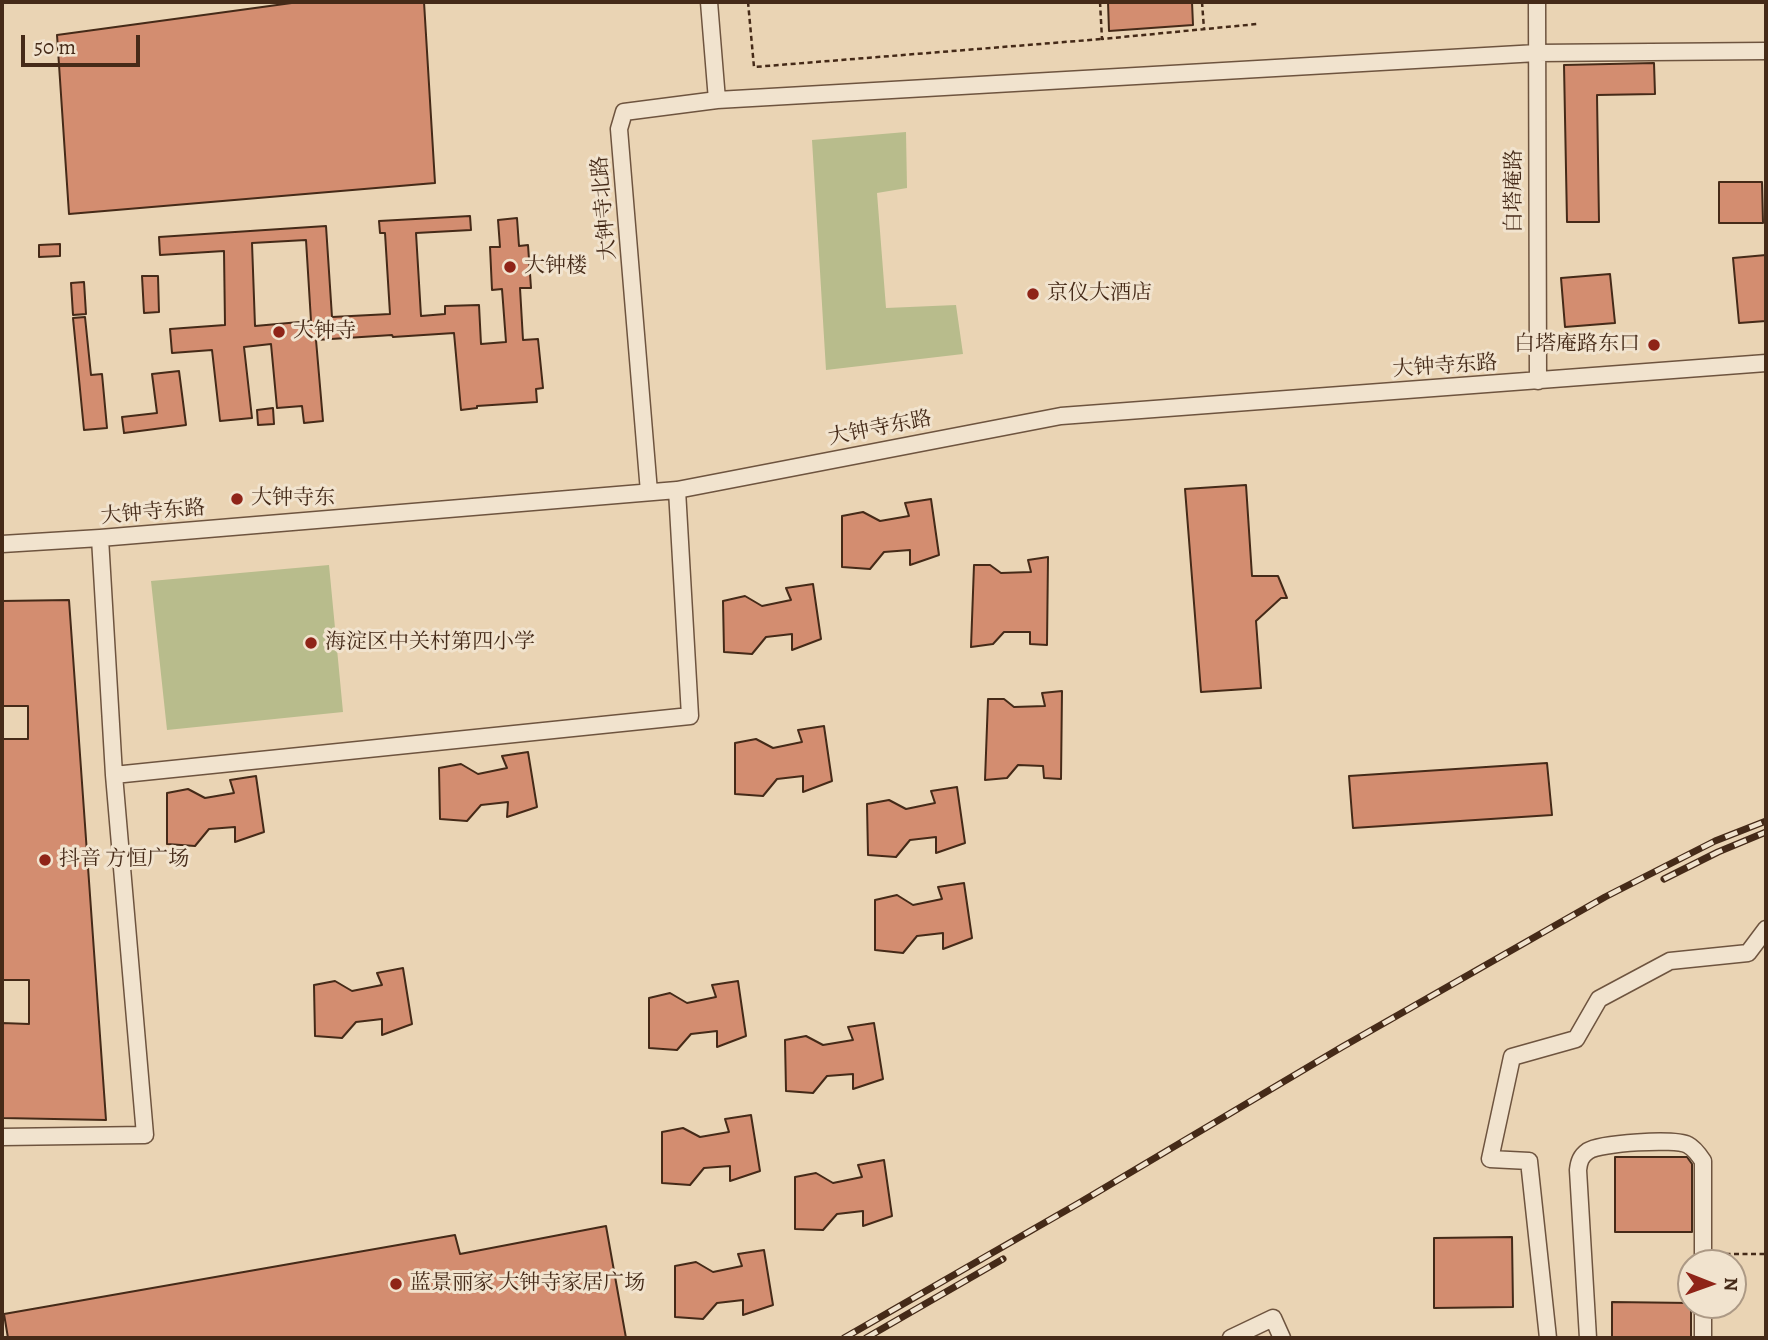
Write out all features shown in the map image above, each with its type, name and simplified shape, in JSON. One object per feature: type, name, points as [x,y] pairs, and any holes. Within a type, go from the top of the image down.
[{"type":"street","points":[[709,2],[717,100],[1537,53],[1766,51]]},
{"type":"street","name":"白塔庵路","points":[[1537,2],[1538,381]]},
{"type":"street","name":"大钟寺北路","points":[[649,492],[619,129],[624,112],[717,100]]},
{"type":"street","name":"大钟寺东路","points":[[2,544],[677,490],[1061,416],[1766,363]]},
{"type":"street","points":[[114,775],[690,716],[677,490]]},
{"type":"street","points":[[2,1137],[145,1135],[114,775],[100,538]]},
{"type":"street","points":[[1548,1338],[1529,1161],[1490,1159],[1512,1057],[1576,1039],[1599,999],[1670,961],[1748,953],[1766,929]]},
{"type":"street","points":[[1588,1338],[1578,1161],[1590,1149],[1665,1141],[1688,1144],[1703,1161],[1703,1249]]},
{"type":"street","points":[[1231,1338],[1273,1318],[1282,1338]]},
{"type":"street","points":[[1703,1319],[1703,1338]]},
{"type":"path","points":[[748,2],[754,68],[1257,24]]},
{"type":"path","points":[[1100,2],[1102,39]]},
{"type":"path","points":[[1202,2],[1203,29]]},
{"type":"path","points":[[1747,1256],[1766,1254]]},
{"type":"green space","points":[[906,132],[907,188],[877,193],[886,308],[956,305],[963,354],[826,370],[812,140]]},
{"type":"green space","points":[[329,565],[343,712],[167,730],[151,581]]},
{"type":"building","points":[[299,2],[424,2],[435,183],[69,214],[57,35]]},
{"type":"building","points":[[1108,2],[1192,2],[1193,25],[1109,31]]},
{"type":"building","points":[[1654,63],[1655,94],[1597,95],[1599,222],[1567,222],[1564,65]]},
{"type":"building","points":[[1719,182],[1762,182],[1763,223],[1719,223]]},
{"type":"building","points":[[470,216],[471,230],[416,233],[421,316],[445,314],[445,306],[479,305],[481,344],[506,342],[502,289],[492,290],[490,247],[500,247],[498,220],[517,218],[519,246],[528,245],[531,288],[520,288],[523,340],[538,339],[543,388],[536,389],[537,402],[477,406],[461,410],[454,333],[392,335],[316,340],[323,421],[304,423],[302,406],[277,408],[271,344],[244,347],[252,418],[220,421],[212,350],[172,353],[170,329],[225,325],[224,251],[160,255],[159,237],[326,226],[332,317],[390,314],[385,233],[380,233],[379,221]],"holes":[[[306,240],[311,321],[255,326],[252,243]]]},
{"type":"building","points":[[60,244],[60,256],[39,257],[39,245]]},
{"type":"building","points":[[1766,255],[1766,321],[1739,323],[1733,258]]},
{"type":"building","points":[[1610,274],[1615,323],[1565,327],[1561,278]]},
{"type":"building","points":[[142,276],[158,276],[159,312],[144,313]]},
{"type":"building","points":[[84,282],[86,314],[73,315],[71,283]]},
{"type":"building","points":[[85,317],[91,375],[102,374],[107,428],[84,430],[73,318]]},
{"type":"building","points":[[179,371],[186,425],[124,433],[122,417],[157,413],[152,374]]},
{"type":"building","points":[[273,408],[274,424],[258,425],[257,410]]},
{"type":"building","points":[[1246,485],[1252,576],[1278,576],[1287,598],[1281,598],[1256,621],[1261,688],[1201,692],[1185,489]]},
{"type":"building","points":[[931,499],[939,555],[910,565],[910,550],[884,552],[870,569],[842,567],[842,516],[863,512],[880,521],[909,516],[905,503]]},
{"type":"building","points":[[1048,557],[1047,645],[1030,644],[1030,632],[1004,632],[993,644],[971,647],[974,565],[990,565],[1001,573],[1031,572],[1028,560]]},
{"type":"building","points":[[813,584],[821,639],[792,650],[792,634],[766,637],[752,654],[724,652],[723,601],[745,596],[762,606],[791,600],[786,588]]},
{"type":"building","name":"抖音 方恒广场","points":[[69,600],[106,1120],[2,1118],[2,1023],[29,1024],[29,980],[2,980],[2,739],[28,739],[28,706],[2,706],[2,601]]},
{"type":"building","points":[[1062,691],[1061,779],[1044,778],[1043,766],[1018,765],[1007,778],[985,780],[988,699],[1004,699],[1014,707],[1045,706],[1042,693]]},
{"type":"building","points":[[824,726],[832,781],[803,792],[803,776],[777,779],[763,796],[735,794],[735,743],[756,739],[773,748],[802,742],[798,730]]},
{"type":"building","points":[[528,752],[537,807],[507,817],[508,802],[481,805],[467,821],[440,819],[439,768],[461,764],[478,774],[507,768],[502,756]]},
{"type":"building","points":[[1547,763],[1552,815],[1353,828],[1349,776]]},
{"type":"building","points":[[256,776],[264,832],[235,842],[235,827],[209,829],[195,846],[167,844],[167,793],[188,789],[205,798],[234,793],[230,780]]},
{"type":"building","points":[[957,787],[965,843],[936,853],[936,837],[910,840],[896,857],[868,855],[867,804],[889,800],[906,809],[935,803],[931,791]]},
{"type":"building","points":[[964,883],[972,938],[943,949],[943,933],[917,936],[903,953],[875,950],[875,900],[897,895],[913,905],[942,899],[938,887]]},
{"type":"building","points":[[403,968],[412,1024],[382,1035],[382,1019],[356,1022],[342,1038],[315,1036],[314,985],[335,981],[352,991],[382,985],[377,973]]},
{"type":"building","points":[[738,981],[746,1036],[717,1047],[717,1031],[691,1034],[677,1050],[649,1048],[649,998],[670,993],[687,1003],[716,997],[712,985]]},
{"type":"building","points":[[874,1023],[883,1079],[853,1089],[853,1074],[827,1076],[813,1093],[786,1091],[785,1040],[806,1036],[823,1045],[853,1040],[848,1027]]},
{"type":"building","points":[[751,1115],[760,1171],[730,1181],[730,1166],[704,1168],[690,1185],[662,1183],[662,1132],[683,1128],[700,1137],[729,1132],[725,1119]]},
{"type":"building","points":[[1615,1157],[1687,1157],[1692,1164],[1692,1232],[1615,1232]]},
{"type":"building","points":[[884,1160],[892,1216],[863,1226],[863,1211],[837,1214],[823,1230],[795,1229],[795,1177],[816,1173],[833,1183],[862,1177],[858,1165]]},
{"type":"building","name":"蓝景丽家 大钟寺家居广场","points":[[606,1226],[626,1338],[8,1338],[4,1314],[455,1235],[460,1254]]},
{"type":"building","points":[[1512,1237],[1513,1307],[1434,1308],[1434,1238]]},
{"type":"building","points":[[764,1250],[773,1305],[743,1315],[743,1300],[717,1303],[703,1319],[675,1317],[675,1266],[696,1262],[713,1272],[742,1266],[738,1254]]},
{"type":"building","points":[[1612,1302],[1677,1303],[1677,1319],[1691,1319],[1691,1338],[1612,1338]]},
{"type":"railway","points":[[844,1338],[1605,897],[1715,841],[1766,821]]},
{"type":"railway","points":[[1664,879],[1766,832]]},
{"type":"railway","points":[[866,1338],[1003,1259]]},
{"type":"place","name":"大钟楼","points":[[510,267]]},
{"type":"place","name":"京仪大酒店","points":[[1033,294]]},
{"type":"place","name":"大钟寺","points":[[279,332]]},
{"type":"place","name":"白塔庵路东口","points":[[1654,345]]},
{"type":"place","name":"大钟寺东","points":[[237,499]]},
{"type":"place","name":"海淀区中关村第四小学","points":[[311,643]]},
{"type":"place","name":"抖音 方恒广场","points":[[45,860]]},
{"type":"place","name":"蓝景丽家 大钟寺家居广场","points":[[396,1284]]}]
